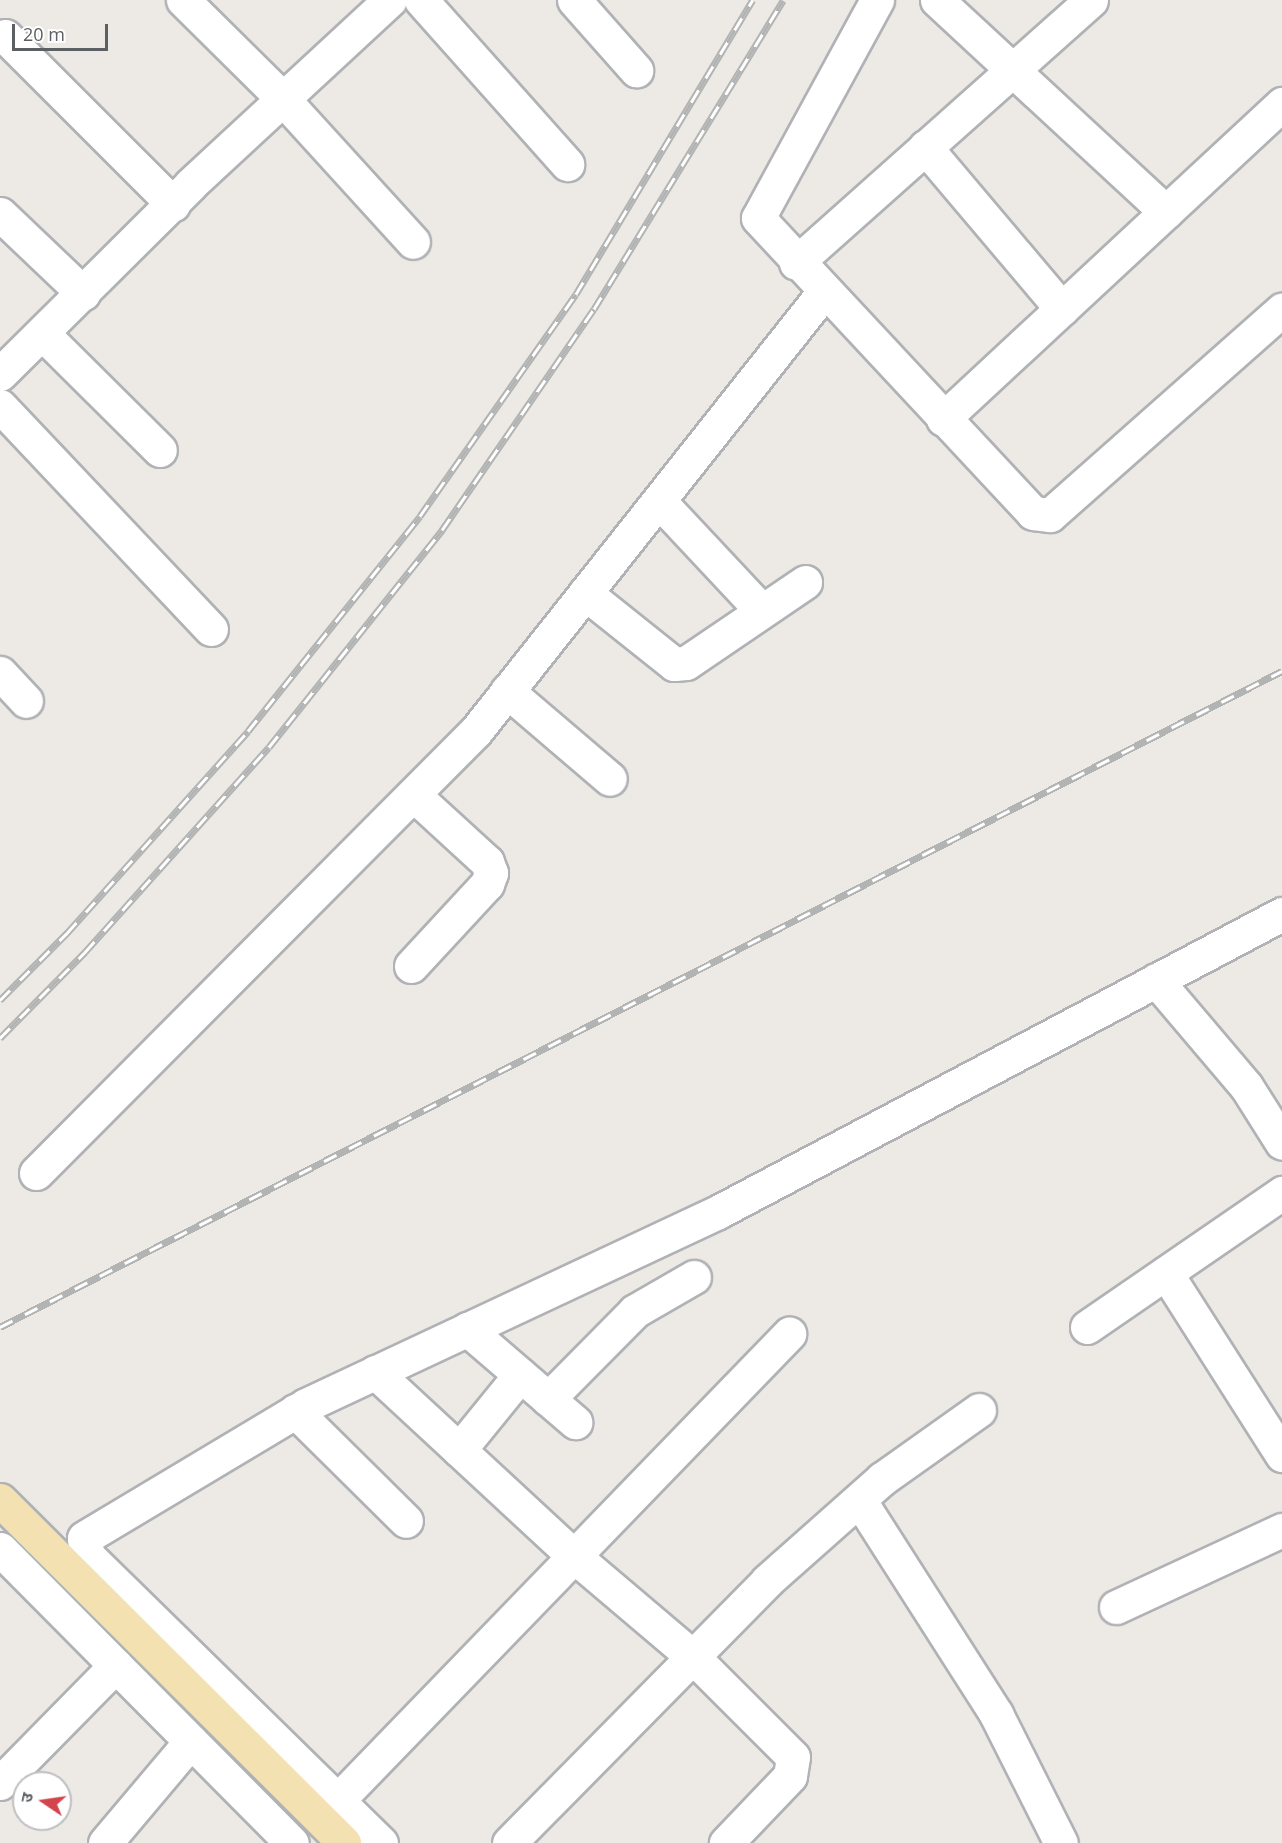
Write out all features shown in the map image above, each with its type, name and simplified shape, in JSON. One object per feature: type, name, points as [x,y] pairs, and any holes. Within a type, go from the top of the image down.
[{"type":"main road","points":[[0,1500],[344,1843]]},
{"type":"street","points":[[183,0],[283,99],[413,242]]},
{"type":"street","points":[[0,374],[173,204],[390,0]]},
{"type":"street","points":[[421,0],[567,164]]},
{"type":"street","points":[[573,0],[636,70]]},
{"type":"street","points":[[877,0],[760,210],[764,227],[823,293],[1033,513],[1050,515],[1282,310]]},
{"type":"street","points":[[937,0],[1010,72],[1166,212]]},
{"type":"street","points":[[796,262],[1091,0]]},
{"type":"street","points":[[5,36],[173,204]]},
{"type":"street","points":[[944,419],[1282,104]]},
{"type":"street","points":[[925,147],[1062,309]]},
{"type":"street","points":[[0,214],[83,293]]},
{"type":"street","points":[[36,1173],[414,795],[507,691],[823,293]]},
{"type":"street","points":[[42,333],[160,450]]},
{"type":"street","points":[[0,406],[212,629]]},
{"type":"street","points":[[658,501],[760,609]]},
{"type":"street","points":[[585,593],[674,664],[686,663],[760,609],[805,582]]},
{"type":"street","points":[[0,673],[26,701]]},
{"type":"street","points":[[507,691],[610,779]]},
{"type":"street","points":[[411,966],[488,884],[491,873],[487,862],[414,795]]},
{"type":"street","points":[[381,1843],[88,1556],[83,1546],[89,1533],[296,1411],[718,1212],[1282,914]]},
{"type":"street","points":[[1156,980],[1246,1086],[1282,1143]]},
{"type":"street","points":[[1087,1327],[1282,1193]]},
{"type":"street","points":[[1166,1273],[1282,1455]]},
{"type":"street","points":[[548,1399],[635,1311],[694,1277]]},
{"type":"street","points":[[467,1329],[576,1422]]},
{"type":"street","points":[[338,1800],[789,1334]]},
{"type":"street","points":[[375,1372],[574,1556],[693,1657],[793,1757],[790,1776],[733,1841]]},
{"type":"street","points":[[459,1449],[520,1375]]},
{"type":"street","points":[[509,1843],[767,1581],[910,1457],[979,1410]]},
{"type":"street","points":[[296,1411],[406,1521]]},
{"type":"street","points":[[860,1501],[996,1714],[1061,1843]]},
{"type":"street","points":[[1116,1606],[1282,1530]]},
{"type":"street","points":[[0,1550],[292,1843]]},
{"type":"street","points":[[0,1783],[116,1665]]},
{"type":"street","points":[[105,1843],[191,1741]]},
{"type":"railway","points":[[0,1000],[67,933],[248,731],[420,516],[576,294],[753,0]]},
{"type":"railway","points":[[0,1038],[85,952],[269,747],[442,530],[594,309],[783,0]]},
{"type":"railway","points":[[0,1327],[1282,671]]}]
